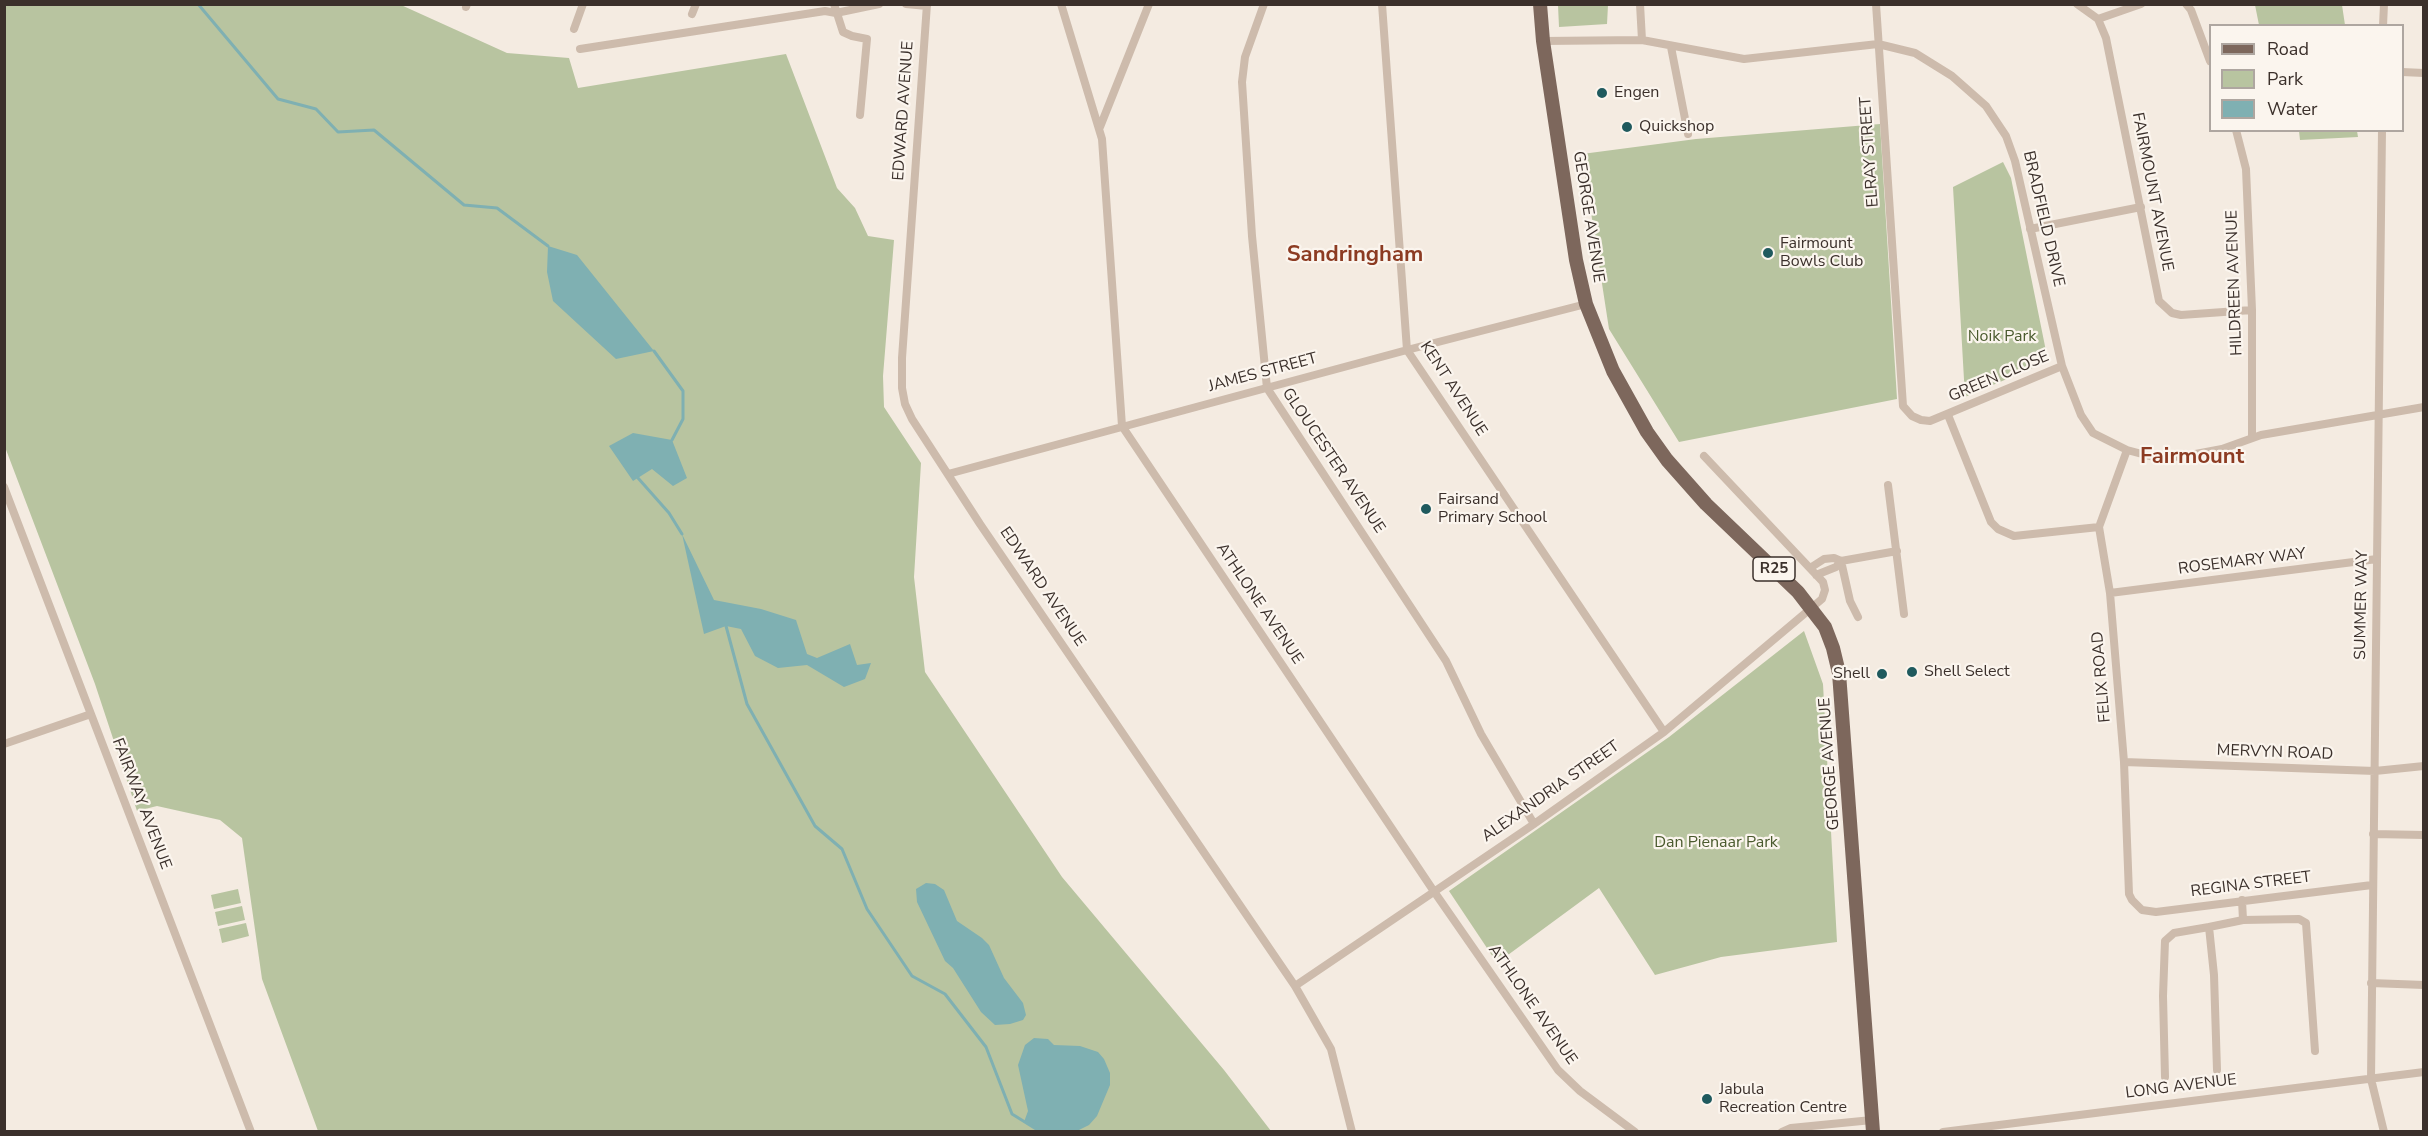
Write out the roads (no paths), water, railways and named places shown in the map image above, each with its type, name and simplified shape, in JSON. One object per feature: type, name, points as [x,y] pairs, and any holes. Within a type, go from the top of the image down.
[{"type":"main road","name":"GEORGE AVENUE","points":[[1540,4],[1571,231],[1586,304],[1613,371],[1647,432],[1667,459],[1706,504],[1798,592],[1825,627],[1833,648],[1839,673],[1873,1126]]},
{"type":"main road","name":"GEORGE AVENUE","points":[[1546,44],[1548,4]]},
{"type":"street","points":[[574,29],[583,4]]},
{"type":"street","points":[[692,14],[696,4]]},
{"type":"street","points":[[580,49],[879,4]]},
{"type":"street","points":[[906,4],[927,5]]},
{"type":"street","name":"ATHLONE AVENUE","points":[[1060,4],[1100,127],[1122,426],[1434,890],[1564,1077],[1635,1131]]},
{"type":"street","points":[[1100,127],[1149,4]]},
{"type":"street","name":"GLOUCESTER AVENUE","points":[[1264,4],[1245,57],[1242,82],[1266,388],[1446,661],[1480,734],[1534,824]]},
{"type":"street","name":"KENT AVENUE","points":[[1382,4],[1407,350],[1664,732]]},
{"type":"street","points":[[1640,4],[1642,40]]},
{"type":"street","name":"ELRAY STREET","points":[[1876,4],[1903,406]]},
{"type":"street","points":[[2077,4],[2098,19],[2141,4]]},
{"type":"street","points":[[2186,4],[2191,10],[2209,56]]},
{"type":"street","points":[[2383,24],[2384,4]]},
{"type":"street","name":"EDWARD AVENUE","points":[[927,5],[902,388],[905,404],[912,419],[948,474],[1294,986],[1331,1049],[1353,1131]]},
{"type":"street","points":[[835,9],[846,34],[867,39],[860,115]]},
{"type":"street","name":"FAIRMOUNT AVENUE","points":[[2098,19],[2110,49],[2156,292],[2165,308],[2181,315],[2252,310]]},
{"type":"street","name":"BRADFIELD DRIVE","points":[[1546,44],[1642,40],[1744,59],[1878,44],[1907,50],[1925,58],[1952,76],[1990,111],[2006,136],[2015,162],[2062,366],[2081,415],[2089,428],[2100,437],[2127,450],[2157,458],[2185,456],[2222,449],[2252,437],[2378,413],[2424,407]]},
{"type":"street","points":[[1671,47],[1688,134]]},
{"type":"street","points":[[2404,72],[2424,73]]},
{"type":"street","name":"HILDREEN AVENUE","points":[[2237,132],[2246,161],[2252,310],[2252,437]]},
{"type":"street","name":"SUMMER WAY","points":[[2382,132],[2371,1079],[2384,1131]]},
{"type":"street","points":[[2030,229],[2141,207]]},
{"type":"street","name":"JAMES STREET","points":[[948,474],[1586,304]]},
{"type":"street","name":"GREEN CLOSE","points":[[1903,406],[1912,416],[1930,421],[2062,366]]},
{"type":"street","name":"GREEN CLOSE","points":[[1948,415],[1991,522],[1998,529],[2014,536],[2099,527]]},
{"type":"street","name":"FELIX ROAD","points":[[2127,450],[2099,527],[2110,593],[2124,762],[2129,894],[2136,906]]},
{"type":"street","points":[[1704,456],[1823,582],[1825,590],[1822,599],[1811,607]]},
{"type":"street","points":[[1888,485],[1904,614]]},
{"type":"street","name":"FAIRWAY AVENUE","points":[[4,488],[251,1131]]},
{"type":"street","points":[[1813,572],[1824,559],[1834,558],[1841,561],[1897,551]]},
{"type":"street","name":"ROSEMARY WAY","points":[[2110,593],[2377,560]]},
{"type":"street","points":[[1841,561],[1847,591],[1858,618]]},
{"type":"street","name":"ALEXANDRIA STREET","points":[[1294,986],[1534,824],[1664,732],[1811,607]]},
{"type":"street","points":[[4,744],[91,714]]},
{"type":"street","name":"MERVYN ROAD","points":[[2124,762],[2375,771],[2424,766]]},
{"type":"street","points":[[2373,834],[2424,835]]},
{"type":"street","name":"REGINA STREET","points":[[2136,906],[2142,910],[2156,912],[2372,885]]},
{"type":"street","points":[[2242,900],[2244,920]]},
{"type":"street","points":[[2165,1077],[2163,996],[2167,937],[2174,933],[2244,920],[2305,920],[2315,1051]]},
{"type":"street","points":[[2209,927],[2215,981],[2217,1070]]},
{"type":"street","points":[[2371,983],[2424,985]]},
{"type":"street","name":"LONG AVENUE","points":[[1943,1131],[2424,1072]]},
{"type":"street","points":[[1782,1131],[1791,1128],[1873,1126]]},
{"type":"water","points":[[548,246],[577,255],[654,351],[616,359],[553,301],[547,272]]},
{"type":"water","points":[[633,433],[672,440],[687,478],[673,486],[652,469],[633,481],[609,446]]},
{"type":"water","points":[[682,534],[714,600],[761,609],[796,620],[807,654],[817,658],[850,644],[857,665],[871,663],[865,679],[844,687],[807,665],[778,668],[755,656],[741,629],[726,626],[704,634]]},
{"type":"water","points":[[926,883],[935,884],[944,890],[957,921],[989,945],[1004,978],[1023,1003],[1026,1015],[1023,1020],[995,1025],[981,1012],[953,968],[945,961],[917,902],[916,889]]},
{"type":"water","points":[[1034,1038],[1048,1039],[1054,1045],[1080,1046],[1098,1052],[1104,1059],[1110,1073],[1110,1085],[1097,1116],[1089,1125],[1077,1131],[1041,1132],[1024,1122],[1028,1111],[1018,1065],[1025,1045]]},
{"type":"waterway","points":[[198,4],[278,99],[316,109],[338,132],[374,130],[464,205],[497,208],[548,246]]},
{"type":"waterway","points":[[654,351],[683,391],[683,419],[672,440]]},
{"type":"waterway","points":[[638,478],[669,513],[682,534]]},
{"type":"waterway","points":[[726,626],[747,704],[815,826],[842,849],[867,909],[912,976],[945,994],[986,1047],[1012,1114],[1041,1132]]},
{"type":"place","name":"Engen","points":[[1602,93]]},
{"type":"place","name":"Quickshop","points":[[1627,127]]},
{"type":"place","name":"Fairmount Bowls Club","points":[[1768,253]]},
{"type":"place","name":"Fairsand Primary School","points":[[1426,509]]},
{"type":"place","name":"Shell Select","points":[[1912,672]]},
{"type":"place","name":"Shell","points":[[1882,674]]},
{"type":"place","name":"Jabula Recreation Centre","points":[[1707,1099]]},
{"type":"district","name":"Sandringham","points":[[1355,256]]},
{"type":"district","name":"Fairmount","points":[[2192,458]]},
{"type":"park label","name":"Noik Park","points":[[2002,337]]},
{"type":"park label","name":"Dan Pienaar Park","points":[[1716,843]]}]
